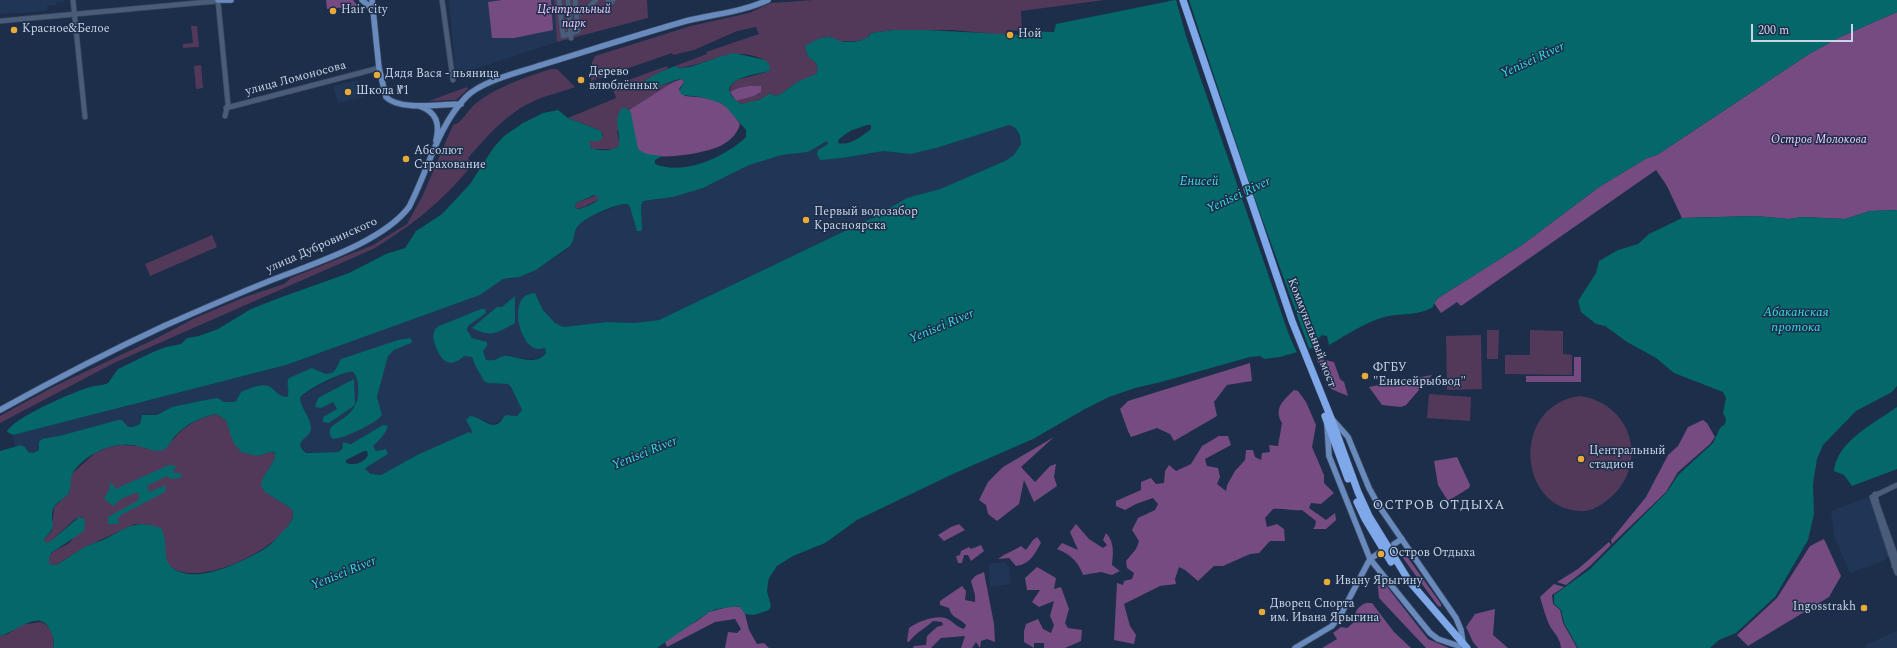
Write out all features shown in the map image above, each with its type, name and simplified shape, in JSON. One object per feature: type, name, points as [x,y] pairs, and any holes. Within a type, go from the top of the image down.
[{"type":"highway","name":"Коммунальный мост","points":[[1182,0],[1188,28],[1273,276],[1311,371],[1355,496],[1365,519],[1405,584],[1463,646]]},
{"type":"main road","points":[[218,1],[231,0]]},
{"type":"main road","points":[[362,0],[369,6],[373,15]]},
{"type":"main road","points":[[372,0],[379,68],[384,93],[389,100],[400,104],[415,105],[461,104]]},
{"type":"main road","name":"улица Дубровинского","points":[[0,410],[85,364],[157,330],[379,234],[400,219],[409,207],[450,118],[467,97],[475,91],[510,75],[693,19],[742,10],[768,0]]},
{"type":"main road","points":[[415,105],[430,110],[436,118],[438,132],[434,151]]},
{"type":"main road","points":[[1329,419],[1348,438],[1369,488],[1456,618],[1461,630],[1463,646],[1435,638],[1370,559],[1329,456],[1327,438],[1329,419]]},
{"type":"main road","points":[[1394,544],[1402,539]]},
{"type":"main road","points":[[1295,648],[1332,626],[1340,616],[1370,559],[1379,553]]},
{"type":"street","points":[[73,0],[85,117]]},
{"type":"street","points":[[442,0],[453,80]]},
{"type":"street","points":[[559,0],[563,36],[570,36],[578,31],[575,0]]},
{"type":"street","points":[[568,0],[570,36]]},
{"type":"street","points":[[576,13],[584,11],[596,0]]},
{"type":"street","points":[[608,0],[612,2],[613,0]]},
{"type":"street","points":[[0,20],[218,1],[228,104],[225,116]]},
{"type":"street","name":"улица Ломоносова","points":[[226,108],[379,68]]},
{"type":"street","points":[[1897,485],[1875,494],[1872,497],[1897,573]]},
{"type":"street","points":[[1875,494],[1877,504],[1897,560],[1894,566]]},
{"type":"shaded area","points":[[0,0],[63,0],[64,2],[56,2],[56,5],[47,6],[47,11],[0,14]]},
{"type":"shaded area","points":[[449,0],[554,0],[557,42],[456,75]]},
{"type":"shaded area","name":"Школа №1","points":[[358,80],[363,97],[338,103],[333,86]]},
{"type":"shaded area","points":[[1009,125],[1016,129],[1021,144],[1014,155],[1005,161],[940,189],[902,201],[876,216],[659,320],[634,323],[607,322],[563,327],[555,323],[543,310],[535,293],[530,293],[520,303],[519,323],[524,338],[530,343],[545,348],[546,353],[538,358],[501,357],[494,361],[486,360],[483,351],[487,346],[479,339],[472,338],[468,334],[468,326],[486,313],[481,309],[439,326],[464,356],[468,355],[474,359],[476,367],[484,381],[488,383],[508,384],[511,387],[522,410],[517,416],[508,415],[494,424],[473,416],[466,420],[472,434],[455,438],[419,454],[381,475],[371,474],[365,469],[388,454],[384,449],[376,451],[373,446],[382,436],[383,425],[353,443],[344,442],[338,452],[306,452],[301,447],[300,443],[311,429],[309,419],[301,404],[300,398],[309,391],[344,373],[351,371],[355,374],[358,380],[358,403],[353,410],[331,427],[331,437],[381,409],[378,406],[377,397],[388,356],[394,349],[408,344],[408,338],[341,359],[334,371],[330,373],[320,372],[317,370],[289,378],[289,394],[287,397],[282,397],[272,388],[259,385],[241,392],[236,401],[233,402],[224,402],[219,398],[170,408],[157,415],[146,414],[141,417],[140,424],[133,427],[127,427],[122,420],[119,420],[42,439],[39,442],[39,450],[33,453],[28,452],[25,447],[21,445],[15,447],[13,435],[286,365],[480,295],[503,279],[512,279],[536,270],[567,250],[572,244],[575,231],[581,223],[593,216],[620,205],[628,204],[642,229],[641,205],[643,201],[662,199],[703,188],[749,165],[782,155],[808,152],[828,141],[828,144],[821,147],[820,160],[843,158],[883,151],[901,153],[921,152]],"holes":[[[333,402],[355,405],[323,422],[323,417],[337,410]]]},
{"type":"shaded area","points":[[1869,498],[1889,556],[1883,561],[1850,573],[1834,536],[1831,511]]},
{"type":"shaded area","points":[[1005,562],[1006,566],[1009,566],[1011,584],[990,587],[989,564]]},
{"type":"shaded area","points":[[1897,631],[1897,648],[1866,648],[1865,645]]},
{"type":"green space","points":[[326,0],[353,0],[358,6],[327,9]]},
{"type":"green space","points":[[502,0],[551,0],[553,30],[514,38],[492,38],[488,2]]},
{"type":"green space","name":"Центральный парк","points":[[554,0],[647,0],[648,18],[557,42]]},
{"type":"green space","points":[[814,0],[1104,0],[1021,11],[1022,31],[1006,30],[1006,35],[952,30],[894,30],[871,33],[866,39],[857,41],[839,41],[830,37],[824,37],[805,46],[808,57],[815,62],[818,67],[816,74],[793,85],[781,94],[774,96],[771,93],[753,102],[745,104],[741,104],[736,101],[759,94],[758,86],[738,88],[730,92],[731,85],[737,80],[770,71],[765,60],[741,54],[721,57],[689,66],[677,68],[675,66],[707,54],[706,52],[759,34],[756,27],[737,31],[694,50],[673,55],[672,53],[591,81],[592,62],[595,56],[691,26],[749,13],[771,3]]},
{"type":"green space","name":"Остров Молокова","points":[[1897,12],[1897,210],[1870,211],[1845,219],[1802,217],[1789,219],[1756,216],[1682,218],[1667,186],[1656,170],[1461,306],[1457,302],[1441,313],[1434,303],[1438,298],[1522,245],[1599,187],[1647,158],[1657,155],[1809,54],[1840,37]]},
{"type":"green space","points":[[191,26],[197,26],[199,47],[183,48],[183,44],[193,43]]},
{"type":"green space","points":[[201,65],[203,88],[196,89],[194,66]]},
{"type":"green space","points":[[667,66],[668,68],[644,81],[646,88],[673,82],[629,110],[627,108],[617,132],[620,143],[615,149],[593,149],[589,145],[589,141],[603,138],[603,135],[599,130],[568,118],[616,98],[612,86]]},
{"type":"green space","points":[[551,69],[557,69],[575,87],[536,100],[516,111],[507,118],[468,158],[472,165],[450,190],[427,212],[388,240],[373,249],[116,362],[0,423],[0,416],[53,387],[157,338],[195,318],[245,297],[284,284],[291,278],[373,245],[407,224],[422,197],[453,125],[459,122],[475,104],[492,92],[511,83]]},
{"type":"green space","points":[[682,79],[684,82],[679,89],[685,96],[719,102],[728,108],[740,124],[737,131],[731,139],[725,143],[705,151],[679,156],[654,156],[644,153],[638,149],[636,145],[629,110],[673,82]]},
{"type":"green space","points":[[761,86],[761,92],[754,96],[736,101],[730,92],[738,88]]},
{"type":"green space","points":[[467,87],[468,89],[456,100],[429,101]]},
{"type":"green space","points":[[597,195],[599,199],[584,207],[575,209],[576,203]]},
{"type":"green space","points":[[212,235],[217,247],[150,276],[145,264]]},
{"type":"green space","points":[[1487,330],[1499,330],[1498,359],[1487,359]]},
{"type":"green space","points":[[1530,330],[1563,331],[1563,354],[1572,355],[1572,375],[1505,374],[1505,355],[1530,355]]},
{"type":"green space","points":[[1481,335],[1482,389],[1447,390],[1446,336]]},
{"type":"green space","points":[[1574,357],[1581,357],[1581,382],[1526,382],[1526,376],[1574,376]]},
{"type":"green space","points":[[1316,358],[1334,362],[1340,379],[1344,382],[1348,396],[1331,389]]},
{"type":"green space","points":[[1250,363],[1252,381],[1227,385],[1214,402],[1217,416],[1174,441],[1170,434],[1157,428],[1131,437],[1120,409],[1128,401]]},
{"type":"green space","points":[[1432,375],[1406,405],[1401,407],[1382,405],[1369,387]]},
{"type":"green space","points":[[1294,390],[1298,391],[1306,402],[1316,425],[1312,447],[1324,475],[1324,483],[1334,493],[1321,504],[1311,503],[1309,508],[1326,520],[1335,513],[1336,520],[1326,529],[1313,529],[1316,521],[1302,510],[1273,509],[1265,518],[1267,527],[1277,524],[1284,529],[1285,541],[1270,541],[1259,553],[1250,554],[1223,566],[1214,566],[1198,581],[1179,567],[1175,579],[1176,584],[1160,586],[1124,604],[1130,626],[1136,635],[1134,644],[1114,640],[1117,583],[1123,585],[1124,581],[1132,579],[1134,573],[1127,568],[1126,561],[1136,549],[1139,541],[1132,530],[1138,518],[1155,510],[1158,504],[1153,498],[1125,510],[1116,506],[1116,501],[1141,490],[1141,482],[1151,478],[1156,484],[1164,483],[1165,471],[1169,465],[1176,471],[1191,464],[1202,446],[1219,436],[1228,436],[1231,445],[1205,459],[1207,466],[1218,468],[1220,477],[1217,484],[1226,491],[1227,485],[1235,471],[1245,460],[1246,450],[1253,450],[1255,457],[1261,460],[1262,453],[1270,452],[1269,445],[1278,446],[1282,423],[1279,409],[1283,401]]},
{"type":"green space","points":[[1429,394],[1471,397],[1470,421],[1427,418]]},
{"type":"green space","name":"Центральный стадион","points":[[1580,396],[1599,402],[1614,412],[1624,426],[1630,441],[1631,458],[1627,475],[1617,491],[1602,504],[1586,511],[1559,506],[1544,493],[1534,476],[1530,456],[1533,436],[1542,417],[1558,403]]},
{"type":"green space","points":[[216,414],[226,420],[228,425],[257,456],[271,452],[275,454],[275,458],[261,486],[266,492],[292,509],[291,520],[282,533],[266,547],[245,559],[223,568],[201,573],[182,572],[168,564],[161,551],[151,525],[135,524],[85,547],[56,565],[49,564],[49,559],[52,553],[68,544],[73,539],[82,517],[75,519],[51,541],[47,543],[44,542],[44,539],[52,531],[54,507],[69,493],[71,476],[74,472],[95,453],[109,447],[121,445],[140,446],[147,449],[168,446],[183,429],[189,425]]},
{"type":"green space","points":[[1703,420],[1707,423],[1715,437],[1710,444],[1678,472],[1666,492],[1612,544],[1611,540],[1646,497],[1668,455],[1678,446],[1688,427]]},
{"type":"green space","points":[[1054,437],[1021,467],[1035,482],[1050,466],[1056,464],[1054,477],[1057,486],[1034,502],[1024,480],[1019,504],[997,521],[988,514],[986,505],[979,500],[988,482],[1003,467]]},
{"type":"green space","points":[[1457,457],[1470,485],[1469,488],[1448,501],[1438,485],[1434,461]]},
{"type":"green space","points":[[959,524],[965,530],[944,541],[938,535],[951,527]]},
{"type":"green space","points":[[1076,524],[1089,539],[1103,548],[1107,545],[1103,540],[1106,533],[1112,544],[1112,565],[1120,571],[1112,575],[1101,572],[1083,575],[1079,566],[1073,559],[1066,553],[1057,549],[1062,543],[1078,550],[1070,532]]},
{"type":"green space","points":[[1037,537],[1041,543],[1034,555],[1025,563],[1016,566],[1009,558],[998,559],[1021,546],[1026,550]]},
{"type":"green space","points":[[1824,539],[1841,576],[1829,597],[1748,646],[1737,635],[1777,598],[1810,546]]},
{"type":"green space","points":[[1609,542],[1611,545],[1590,566],[1566,585],[1557,582],[1578,569]]},
{"type":"green space","points":[[981,545],[984,551],[971,561],[968,555],[964,555],[962,563],[958,563],[956,556],[960,555],[961,551],[969,547],[971,549]]},
{"type":"green space","points":[[1406,555],[1441,604],[1441,607],[1438,606],[1403,558]]},
{"type":"green space","points":[[1037,567],[1056,578],[1054,589],[1061,587],[1069,609],[1065,623],[1068,628],[1082,630],[1081,641],[1065,648],[1044,648],[1044,643],[1034,643],[1034,648],[1024,642],[1024,631],[1026,624],[1038,619],[1043,629],[1051,633],[1054,625],[1050,616],[1054,601],[1039,607],[1032,602],[1040,590],[1027,590],[1025,578]]},
{"type":"green space","points":[[984,572],[994,624],[995,642],[987,639],[981,641],[980,648],[976,642],[972,648],[961,648],[965,636],[941,638],[931,648],[913,648],[914,646],[926,645],[927,636],[937,627],[943,625],[942,622],[933,621],[909,642],[907,641],[909,628],[921,621],[941,617],[950,620],[964,629],[966,625],[952,614],[949,608],[940,605],[940,601],[962,586],[966,591],[965,600],[975,602],[975,595],[971,581],[975,576]]},
{"type":"green space","points":[[1377,578],[1381,579],[1428,639],[1449,648],[1426,648],[1379,598]]},
{"type":"green space","points":[[1554,584],[1564,587],[1552,595],[1553,604],[1560,610],[1563,623],[1577,648],[1561,648],[1559,640],[1546,617],[1540,597]]},
{"type":"green space","points":[[1366,603],[1372,603],[1394,632],[1411,648],[1322,648],[1337,639],[1333,633],[1341,627],[1347,628],[1353,623],[1356,611],[1360,606]]},
{"type":"green space","points":[[732,606],[741,607],[745,614],[749,630],[757,644],[764,643],[769,648],[725,648],[728,632],[737,633],[741,629],[735,619],[715,622],[667,647],[665,642],[668,638],[709,612]]},
{"type":"green space","points":[[1495,609],[1493,635],[1508,648],[1478,648],[1473,642],[1466,627],[1475,614]]},
{"type":"green space","points":[[41,622],[50,629],[52,633],[53,648],[0,648],[0,636],[8,634],[20,625]]},
{"type":"water","name":"Енисей","points":[[1175,0],[1897,0],[1897,12],[1840,37],[1809,54],[1657,155],[1647,158],[1599,187],[1522,245],[1438,298],[1433,307],[1428,310],[1378,319],[1356,329],[1329,345],[1327,336],[1322,335],[1317,340],[1315,347],[1280,357],[1264,359],[1260,356],[1250,357],[1135,388],[1109,397],[1033,439],[955,473],[857,520],[825,543],[793,556],[777,566],[769,578],[768,583],[767,591],[771,606],[769,610],[754,615],[745,614],[739,606],[717,609],[709,612],[657,648],[53,648],[54,643],[50,630],[46,624],[40,621],[33,621],[0,636],[0,451],[21,445],[25,447],[28,452],[33,453],[39,450],[39,442],[42,439],[63,435],[118,420],[122,420],[128,427],[133,427],[140,424],[142,415],[157,415],[172,407],[218,398],[224,402],[233,402],[236,401],[241,392],[262,385],[273,389],[281,396],[287,397],[289,378],[312,368],[323,373],[332,373],[341,359],[398,340],[410,338],[412,341],[411,343],[394,350],[388,356],[377,397],[382,415],[367,426],[352,434],[338,438],[333,439],[330,435],[331,427],[355,407],[358,395],[358,383],[353,372],[342,374],[325,381],[309,390],[300,398],[311,425],[310,432],[300,445],[306,453],[338,452],[342,449],[343,442],[351,444],[383,425],[388,426],[382,437],[373,446],[376,451],[386,449],[388,454],[365,469],[371,474],[381,475],[419,454],[469,432],[471,434],[472,431],[466,420],[470,416],[473,416],[488,424],[496,425],[506,415],[517,416],[522,410],[511,387],[508,384],[488,383],[484,381],[472,357],[464,356],[458,361],[452,363],[443,359],[437,350],[433,337],[435,329],[439,326],[481,309],[485,309],[486,313],[468,326],[467,330],[472,338],[487,342],[487,346],[483,351],[486,360],[493,360],[501,356],[527,360],[537,359],[546,353],[545,348],[539,349],[532,347],[521,331],[519,321],[518,311],[521,302],[526,295],[535,293],[543,310],[555,323],[563,327],[607,322],[634,323],[659,320],[876,216],[907,198],[940,189],[1005,161],[1014,155],[1021,144],[1018,132],[1015,128],[1009,125],[936,148],[911,154],[883,151],[843,158],[820,160],[817,154],[818,150],[828,144],[827,141],[808,152],[782,155],[749,165],[703,188],[673,197],[643,201],[641,205],[641,231],[637,231],[628,204],[623,204],[602,211],[582,222],[575,231],[573,241],[570,246],[536,270],[519,277],[503,279],[480,295],[286,365],[13,435],[7,432],[11,426],[44,406],[92,386],[104,385],[108,383],[118,369],[153,352],[166,347],[181,344],[187,338],[199,336],[218,329],[251,309],[349,273],[386,254],[405,248],[416,231],[442,214],[470,184],[494,147],[504,136],[523,123],[543,113],[558,110],[568,118],[601,131],[603,138],[597,141],[589,141],[591,148],[597,150],[608,150],[618,147],[619,138],[617,118],[622,108],[627,108],[631,113],[638,149],[646,154],[662,156],[655,160],[655,164],[678,168],[691,166],[716,157],[727,151],[746,137],[746,130],[721,103],[701,97],[682,95],[679,91],[684,82],[683,79],[653,87],[643,86],[644,81],[675,66],[678,68],[690,67],[734,53],[765,60],[769,64],[770,71],[744,77],[732,84],[730,93],[741,104],[759,100],[771,93],[774,96],[781,94],[797,82],[816,74],[818,67],[813,60],[808,57],[805,46],[825,37],[830,37],[840,41],[853,42],[866,38],[871,33],[894,30],[926,30],[1021,35],[1022,31],[1054,32],[1056,24]],"holes":[[[867,125],[871,125],[871,129],[856,140],[842,144],[838,143],[839,139],[850,131]],[[594,195],[599,198],[592,204],[582,208],[575,209],[576,203]],[[216,414],[226,420],[233,442],[241,452],[257,456],[271,452],[275,453],[275,457],[262,481],[261,486],[265,492],[292,509],[293,516],[289,525],[272,543],[261,551],[233,565],[210,572],[189,574],[180,572],[169,564],[164,534],[161,528],[152,525],[138,524],[88,546],[56,565],[49,564],[51,553],[84,531],[85,519],[79,517],[51,541],[47,543],[44,541],[53,527],[52,514],[54,506],[68,494],[72,474],[80,464],[94,453],[120,445],[138,446],[155,451],[165,449],[183,428],[193,422]],[[364,451],[367,451],[368,455],[366,458],[358,463],[349,464],[346,463],[346,460]]]},
{"type":"water","name":"Абаканская протока","points":[[1897,210],[1897,386],[1892,392],[1856,411],[1823,445],[1817,459],[1813,484],[1814,514],[1808,540],[1775,597],[1736,633],[1719,640],[1710,648],[1578,648],[1564,623],[1561,610],[1554,604],[1554,595],[1590,569],[1667,492],[1678,475],[1713,443],[1720,428],[1725,424],[1726,419],[1723,413],[1726,398],[1723,392],[1674,373],[1656,358],[1627,342],[1605,326],[1596,324],[1581,312],[1578,301],[1596,273],[1599,261],[1618,250],[1638,244],[1649,234],[1682,218],[1756,216],[1789,219],[1802,217],[1845,219],[1870,211]]},
{"type":"water","points":[[515,296],[515,323],[499,332],[494,333],[485,333],[472,328],[497,307],[502,307]]},
{"type":"water","points":[[354,379],[355,405],[329,423],[323,422],[323,417],[337,409],[333,402],[321,408],[315,407],[318,398]]},
{"type":"water","points":[[1897,407],[1897,469],[1852,486],[1844,475],[1834,471],[1837,460],[1842,451],[1849,442],[1868,426]]},
{"type":"water","points":[[169,465],[176,466],[173,473],[181,473],[181,478],[170,479],[167,476],[147,486],[149,492],[166,485],[165,492],[121,515],[117,520],[119,524],[108,524],[108,517],[139,500],[138,492],[121,499],[113,506],[104,499],[109,490],[111,481],[115,489]]},
{"type":"pier","points":[[1176,0],[1189,0],[1251,188],[1310,351],[1298,355],[1289,335],[1186,36]]},
{"type":"place","name":"Hair city","points":[[333,11]]},
{"type":"place","name":"Красное&Белое","points":[[14,30]]},
{"type":"place","name":"Ной","points":[[1010,35]]},
{"type":"place","name":"Дядя Вася - пьяница","points":[[377,75]]},
{"type":"place","name":"Дерево влюблённых","points":[[581,80]]},
{"type":"place","name":"Школа №1","points":[[348,92]]},
{"type":"place","name":"Абсолют Страхование","points":[[406,159]]},
{"type":"place","name":"Первый водозабор Красноярска","points":[[806,220]]},
{"type":"place","name":"ФГБУ \"Енисейрыбвод\"","points":[[1365,376]]},
{"type":"place","name":"Центральный стадион","points":[[1581,459]]},
{"type":"place","name":"Остров Отдыха","points":[[1381,554]]},
{"type":"place","name":"Ивану Ярыгину","points":[[1327,582]]},
{"type":"place","name":"Ingosstrakh","points":[[1864,608]]},
{"type":"place","name":"Дворец Спорта им. Ивана Ярыгина","points":[[1262,612]]},
{"type":"district","name":"ОСТРОВ ОТДЫХА","points":[[1439,506]]},
{"type":"water label","name":"Yenisei River","points":[[1533,61]]},
{"type":"water label","name":"Yenisei River","points":[[1239,196]]},
{"type":"water label","name":"Yenisei River","points":[[942,327]]},
{"type":"water label","name":"Yenisei River","points":[[645,454]]},
{"type":"water label","name":"Yenisei River","points":[[344,574]]}]
